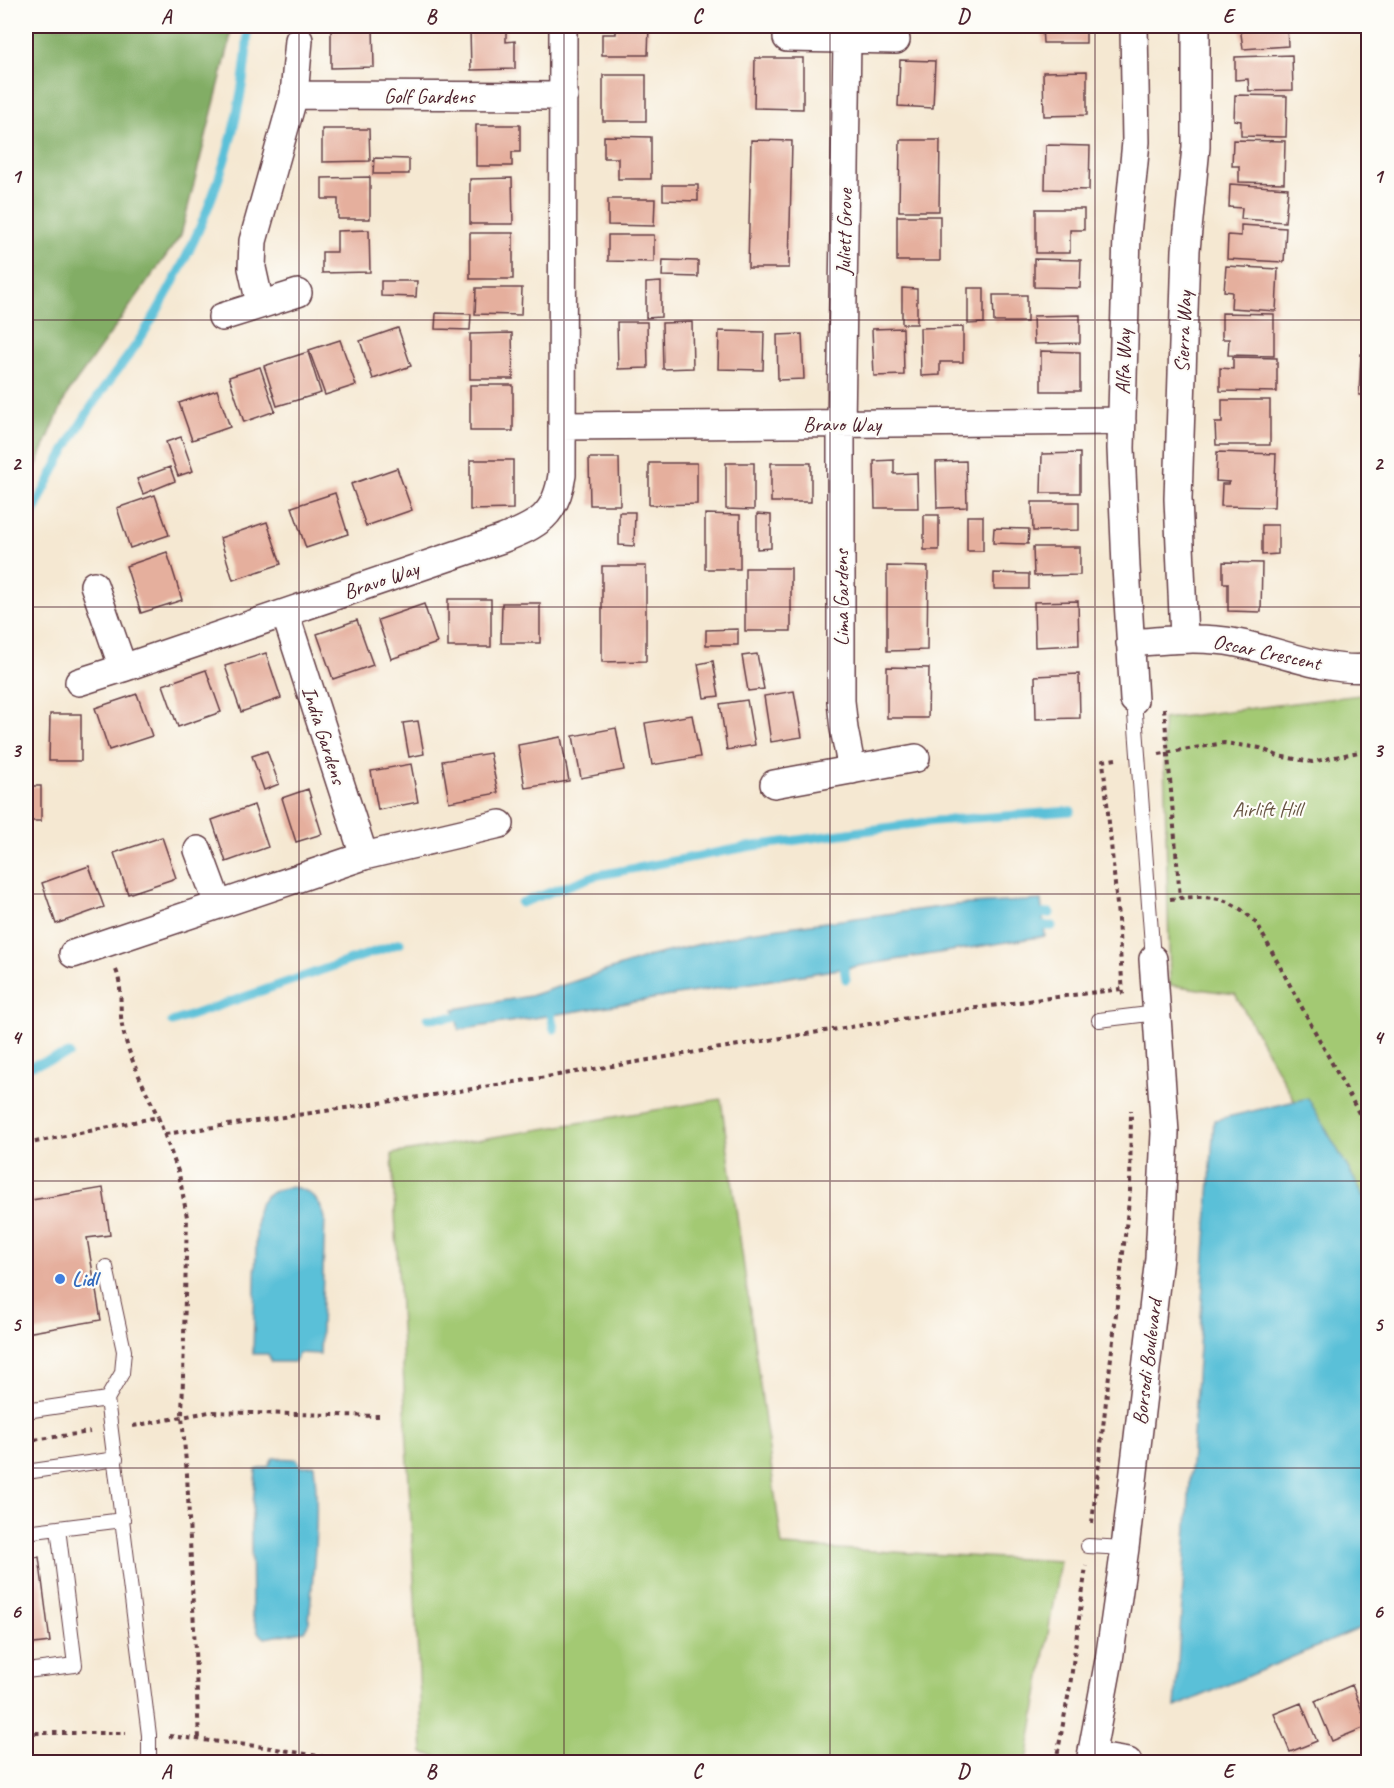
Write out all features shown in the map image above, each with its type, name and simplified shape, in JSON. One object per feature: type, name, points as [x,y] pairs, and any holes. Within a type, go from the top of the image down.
[{"type":"street","name":"Bravo Way","points":[[79,682],[502,539],[541,521],[549,512],[560,488],[562,476],[563,26]]},
{"type":"street","name":"Alfa Way","points":[[1134,26],[1136,142],[1127,234],[1122,421],[1126,567],[1134,700]]},
{"type":"street","name":"Sierra Way","points":[[1184,638],[1178,499],[1186,250],[1196,147],[1196,26]]},
{"type":"street","points":[[787,38],[896,40]]},
{"type":"street","name":"Juliett Grove","points":[[841,425],[847,39]]},
{"type":"street","points":[[260,304],[252,268],[252,241],[294,95],[299,40]]},
{"type":"street","name":"Golf Gardens","points":[[294,95],[564,96]]},
{"type":"street","points":[[222,316],[298,293]]},
{"type":"street","name":"Bravo Way","points":[[562,426],[1122,421]]},
{"type":"street","name":"Lima Gardens","points":[[841,425],[841,701],[852,770]]},
{"type":"street","points":[[94,585],[123,668]]},
{"type":"street","name":"India Gardens","points":[[285,613],[364,856]]},
{"type":"street","name":"Oscar Crescent","points":[[1130,643],[1184,638],[1236,642],[1299,660],[1334,667],[1368,668]]},
{"type":"street","points":[[774,784],[916,758]]},
{"type":"street","points":[[72,954],[364,856],[500,824]]},
{"type":"street","points":[[198,850],[218,904]]},
{"type":"street","name":"Borsodi Boulevard","points":[[1091,1759],[1109,1660],[1125,1548],[1159,1258],[1165,1133],[1153,959]]},
{"type":"street","points":[[1091,1759],[1128,1762]]},
{"type":"lane","points":[[1134,700],[1153,959]]},
{"type":"lane","points":[[1098,1020],[1156,1013]]},
{"type":"lane","points":[[106,1267],[124,1351],[122,1373],[107,1400],[149,1735],[149,1762]]},
{"type":"lane","points":[[26,1411],[107,1400]]},
{"type":"lane","points":[[26,1472],[116,1460]]},
{"type":"lane","points":[[26,1532],[123,1520]]},
{"type":"lane","points":[[26,1671],[75,1665],[58,1528]]},
{"type":"lane","points":[[1088,1551],[1125,1548]]},
{"type":"path","points":[[1164,705],[1180,898],[1222,899],[1236,905],[1257,924],[1368,1130]]},
{"type":"path","points":[[1167,752],[1224,743],[1242,744],[1260,748],[1278,756],[1312,762],[1368,750]]},
{"type":"path","points":[[1103,761],[1118,905],[1123,997]]},
{"type":"path","points":[[106,944],[119,978],[122,1025],[127,1046],[165,1134],[179,1174],[187,1217],[182,1417],[187,1474],[199,1738]]},
{"type":"path","points":[[165,1134],[459,1091],[781,1037],[1058,995],[1122,989]]},
{"type":"path","points":[[1092,1522],[1130,1192],[1132,1102]]},
{"type":"path","points":[[26,1144],[158,1118]]},
{"type":"path","points":[[182,1417],[209,1412],[379,1416]]},
{"type":"path","points":[[1056,1762],[1070,1686],[1088,1551]]},
{"type":"path","points":[[26,1733],[108,1732]]},
{"type":"path","points":[[182,1737],[264,1747],[352,1762]]},
{"type":"green space","points":[[26,26],[231,26],[229,45],[181,235],[67,394],[26,489]]},
{"type":"green space","name":"Airlift Hill","points":[[1368,694],[1368,1226],[1344,1189],[1235,994],[1170,985],[1163,719]]},
{"type":"green space","points":[[721,1099],[782,1546],[1060,1561],[1027,1762],[459,1762],[423,1753],[392,1154]]},
{"type":"water","points":[[1041,900],[1045,936],[459,1030],[454,1009],[530,996],[651,956],[750,932],[955,905]]},
{"type":"water","points":[[1308,1098],[1368,1203],[1368,1625],[1175,1707],[1214,1120]]},
{"type":"water","points":[[292,1187],[309,1193],[321,1206],[325,1218],[320,1354],[298,1353],[295,1362],[272,1362],[268,1354],[253,1354],[257,1212],[265,1197],[280,1189]]},
{"type":"water","points":[[273,1458],[297,1459],[301,1467],[314,1465],[315,1544],[309,1622],[304,1631],[265,1638],[258,1632],[252,1614],[251,1528],[256,1470],[268,1467]]},
{"type":"building","points":[[373,26],[374,67],[331,68],[331,27]]},
{"type":"building","points":[[616,26],[649,26],[648,55],[602,55],[602,34],[616,34]]},
{"type":"building","points":[[1042,26],[1086,26],[1086,43],[1043,43]]},
{"type":"building","points":[[1240,26],[1287,26],[1288,46],[1243,49]]},
{"type":"building","points":[[506,28],[506,42],[515,41],[515,69],[471,70],[470,29]]},
{"type":"building","points":[[1292,55],[1293,90],[1249,91],[1248,79],[1235,80],[1235,57]]},
{"type":"building","points":[[755,58],[803,58],[803,109],[754,108]]},
{"type":"building","points":[[900,60],[935,61],[933,108],[898,106]]},
{"type":"building","points":[[1087,71],[1087,115],[1044,116],[1043,72]]},
{"type":"building","points":[[603,75],[646,75],[646,121],[603,121]]},
{"type":"building","points":[[1235,95],[1287,96],[1286,137],[1241,136],[1241,121],[1234,120]]},
{"type":"building","points":[[476,125],[520,125],[520,152],[512,152],[512,166],[476,166]]},
{"type":"building","points":[[322,129],[369,129],[370,161],[322,162]]},
{"type":"building","points":[[604,136],[651,137],[651,179],[618,179],[618,158],[604,158]]},
{"type":"building","points":[[751,140],[792,141],[789,268],[748,268]]},
{"type":"building","points":[[900,140],[940,140],[939,211],[899,211]]},
{"type":"building","points":[[1233,140],[1285,141],[1284,183],[1239,182],[1239,166],[1232,166]]},
{"type":"building","points":[[1046,145],[1090,146],[1089,190],[1045,189]]},
{"type":"building","points":[[374,158],[409,159],[409,174],[373,174]]},
{"type":"building","points":[[370,177],[370,219],[338,219],[338,199],[322,199],[322,178]]},
{"type":"building","points":[[512,178],[513,224],[470,224],[470,179]]},
{"type":"building","points":[[1230,184],[1288,188],[1285,222],[1241,219],[1242,208],[1229,207]]},
{"type":"building","points":[[663,185],[698,185],[698,201],[663,200]]},
{"type":"building","points":[[608,199],[655,199],[654,226],[608,225]]},
{"type":"building","points":[[1036,209],[1084,209],[1084,230],[1070,230],[1070,253],[1036,253]]},
{"type":"building","points":[[1366,210],[1368,210],[1368,244],[1364,244]]},
{"type":"building","points":[[897,216],[940,216],[940,261],[897,261]]},
{"type":"building","points":[[1241,225],[1286,228],[1284,262],[1227,259],[1228,235],[1241,236]]},
{"type":"building","points":[[369,230],[370,272],[322,273],[322,252],[337,252],[337,231]]},
{"type":"building","points":[[470,233],[513,233],[513,279],[470,279]]},
{"type":"building","points":[[608,235],[654,235],[654,262],[608,261]]},
{"type":"building","points":[[1034,259],[1081,260],[1080,288],[1034,287]]},
{"type":"building","points":[[663,260],[698,261],[698,277],[662,276]]},
{"type":"building","points":[[1226,266],[1278,269],[1276,311],[1231,308],[1232,292],[1224,291]]},
{"type":"building","points":[[381,281],[417,281],[416,297],[381,296]]},
{"type":"building","points":[[661,282],[661,317],[646,318],[646,283]]},
{"type":"building","points":[[476,288],[522,288],[521,315],[475,314]]},
{"type":"building","points":[[902,288],[917,289],[917,324],[902,324]]},
{"type":"building","points":[[968,288],[984,288],[984,323],[968,324]]},
{"type":"building","points":[[993,295],[1027,295],[1027,322],[994,322]]},
{"type":"building","points":[[1366,303],[1368,303],[1368,347],[1363,347]]},
{"type":"building","points":[[436,313],[471,314],[470,330],[435,329]]},
{"type":"building","points":[[1222,313],[1274,314],[1274,356],[1228,355],[1229,339],[1222,339]]},
{"type":"building","points":[[1080,315],[1080,343],[1034,344],[1033,316]]},
{"type":"building","points":[[617,322],[647,322],[648,368],[618,369]]},
{"type":"building","points":[[692,322],[693,368],[663,369],[662,323]]},
{"type":"building","points":[[963,327],[963,362],[940,362],[940,375],[921,376],[920,328]]},
{"type":"building","points":[[398,328],[411,366],[373,379],[360,341]]},
{"type":"building","points":[[903,328],[904,375],[874,376],[872,329]]},
{"type":"building","points":[[719,331],[764,332],[763,370],[718,369]]},
{"type":"building","points":[[512,333],[513,379],[470,379],[470,334]]},
{"type":"building","points":[[802,334],[804,379],[778,380],[777,335]]},
{"type":"building","points":[[340,340],[356,385],[325,395],[309,350]]},
{"type":"building","points":[[1041,351],[1080,352],[1080,391],[1041,391]]},
{"type":"building","points":[[308,352],[321,393],[277,406],[264,366]]},
{"type":"building","points":[[1361,354],[1368,355],[1368,395],[1359,395]]},
{"type":"building","points":[[1233,357],[1277,358],[1277,392],[1220,391],[1220,368],[1233,369]]},
{"type":"building","points":[[260,367],[275,411],[244,422],[229,377]]},
{"type":"building","points":[[470,385],[513,385],[513,431],[470,431]]},
{"type":"building","points":[[217,390],[230,427],[192,440],[179,403]]},
{"type":"building","points":[[1222,400],[1270,400],[1270,445],[1216,445],[1215,423],[1222,423]]},
{"type":"building","points":[[181,437],[193,471],[178,476],[166,442]]},
{"type":"building","points":[[1217,452],[1276,454],[1274,507],[1221,506],[1222,484],[1229,482],[1216,481]]},
{"type":"building","points":[[1080,453],[1080,493],[1041,493],[1042,454]]},
{"type":"building","points":[[589,458],[619,458],[620,505],[590,505]]},
{"type":"building","points":[[470,460],[513,460],[513,509],[470,510]]},
{"type":"building","points":[[894,460],[894,474],[917,473],[918,508],[875,508],[874,461]]},
{"type":"building","points":[[966,461],[967,507],[937,508],[936,462]]},
{"type":"building","points":[[649,463],[697,463],[697,504],[649,505]]},
{"type":"building","points":[[726,463],[754,463],[754,510],[726,509]]},
{"type":"building","points":[[771,463],[811,463],[811,502],[771,502]]},
{"type":"building","points":[[170,467],[175,481],[143,494],[137,479]]},
{"type":"building","points":[[397,468],[412,510],[366,526],[351,484]]},
{"type":"building","points":[[335,493],[348,534],[306,548],[292,507]]},
{"type":"building","points":[[155,495],[169,535],[130,548],[117,508]]},
{"type":"building","points":[[1032,502],[1079,502],[1079,530],[1033,531]]},
{"type":"building","points":[[619,512],[635,512],[634,546],[619,545]]},
{"type":"building","points":[[705,514],[740,515],[740,569],[705,569]]},
{"type":"building","points":[[757,514],[771,515],[771,548],[757,549]]},
{"type":"building","points":[[924,515],[939,515],[939,550],[924,550]]},
{"type":"building","points":[[967,516],[983,516],[983,551],[967,551]]},
{"type":"building","points":[[267,522],[281,564],[233,580],[220,538]]},
{"type":"building","points":[[1262,525],[1278,525],[1278,554],[1262,555]]},
{"type":"building","points":[[994,528],[1029,529],[1028,544],[993,543]]},
{"type":"building","points":[[1033,547],[1080,547],[1080,575],[1034,576]]},
{"type":"building","points":[[167,552],[182,600],[141,613],[126,566]]},
{"type":"building","points":[[1223,562],[1262,563],[1261,612],[1228,611],[1228,583],[1223,583]]},
{"type":"building","points":[[602,566],[646,566],[646,661],[602,662]]},
{"type":"building","points":[[887,566],[928,567],[927,650],[887,651]]},
{"type":"building","points":[[745,568],[791,568],[791,631],[745,631]]},
{"type":"building","points":[[994,573],[1029,574],[1029,589],[994,589]]},
{"type":"building","points":[[448,599],[491,599],[491,647],[448,647]]},
{"type":"building","points":[[1078,601],[1079,645],[1035,647],[1034,602]]},
{"type":"building","points":[[502,603],[540,603],[540,643],[501,643]]},
{"type":"building","points":[[424,604],[437,643],[391,659],[378,620]]},
{"type":"building","points":[[357,620],[373,665],[333,679],[317,634]]},
{"type":"building","points":[[738,629],[738,645],[706,645],[706,630]]},
{"type":"building","points":[[266,653],[281,698],[241,712],[225,666]]},
{"type":"building","points":[[757,654],[764,689],[748,691],[742,656]]},
{"type":"building","points":[[713,661],[719,696],[704,698],[698,664]]},
{"type":"building","points":[[887,667],[929,668],[928,718],[887,718]]},
{"type":"building","points":[[206,670],[221,712],[178,727],[163,685]]},
{"type":"building","points":[[1079,674],[1080,718],[1036,719],[1035,676]]},
{"type":"building","points":[[794,691],[802,737],[771,742],[764,696]]},
{"type":"building","points":[[137,694],[152,736],[109,750],[95,708]]},
{"type":"building","points":[[747,700],[755,745],[727,750],[720,704]]},
{"type":"building","points":[[50,714],[81,714],[81,761],[49,761]]},
{"type":"building","points":[[692,715],[700,757],[652,765],[645,723]]},
{"type":"building","points":[[418,721],[424,754],[409,757],[403,723]]},
{"type":"building","points":[[616,728],[624,770],[581,778],[573,736]]},
{"type":"building","points":[[561,737],[569,781],[525,788],[518,745]]},
{"type":"building","points":[[267,751],[279,784],[264,790],[252,756]]},
{"type":"building","points":[[490,753],[498,793],[449,802],[442,761]]},
{"type":"building","points":[[411,764],[418,802],[378,810],[371,771]]},
{"type":"building","points":[[26,786],[41,786],[41,821],[26,821]]},
{"type":"building","points":[[308,789],[322,834],[296,842],[282,798]]},
{"type":"building","points":[[254,805],[268,847],[226,862],[212,820]]},
{"type":"building","points":[[162,837],[176,878],[128,894],[114,853]]},
{"type":"building","points":[[89,866],[104,907],[56,924],[42,883]]},
{"type":"building","name":"Lidl","points":[[103,1188],[110,1235],[87,1238],[101,1320],[26,1333],[26,1201]]},
{"type":"building","points":[[39,1557],[50,1642],[26,1645],[26,1559]]},
{"type":"building","points":[[1352,1685],[1368,1726],[1332,1741],[1315,1701]]},
{"type":"building","points":[[1301,1703],[1317,1741],[1290,1752],[1274,1714]]},
{"type":"waterway","points":[[26,531],[42,494],[70,441],[102,391],[142,336],[183,264],[200,226],[216,188],[238,108],[245,68],[248,26]]},
{"type":"waterway","points":[[521,903],[594,876],[747,847],[935,821],[1071,811]]},
{"type":"waterway","points":[[1043,914],[1050,913]]},
{"type":"waterway","points":[[1044,926],[1052,926]]},
{"type":"waterway","points":[[172,1022],[400,943]]},
{"type":"waterway","points":[[844,968],[846,979]]},
{"type":"waterway","points":[[551,1015],[554,1029]]},
{"type":"waterway","points":[[428,1018],[456,1017]]},
{"type":"waterway","points":[[26,1067],[69,1054]]},
{"type":"place","name":"Lidl","points":[[60,1279]]}]
